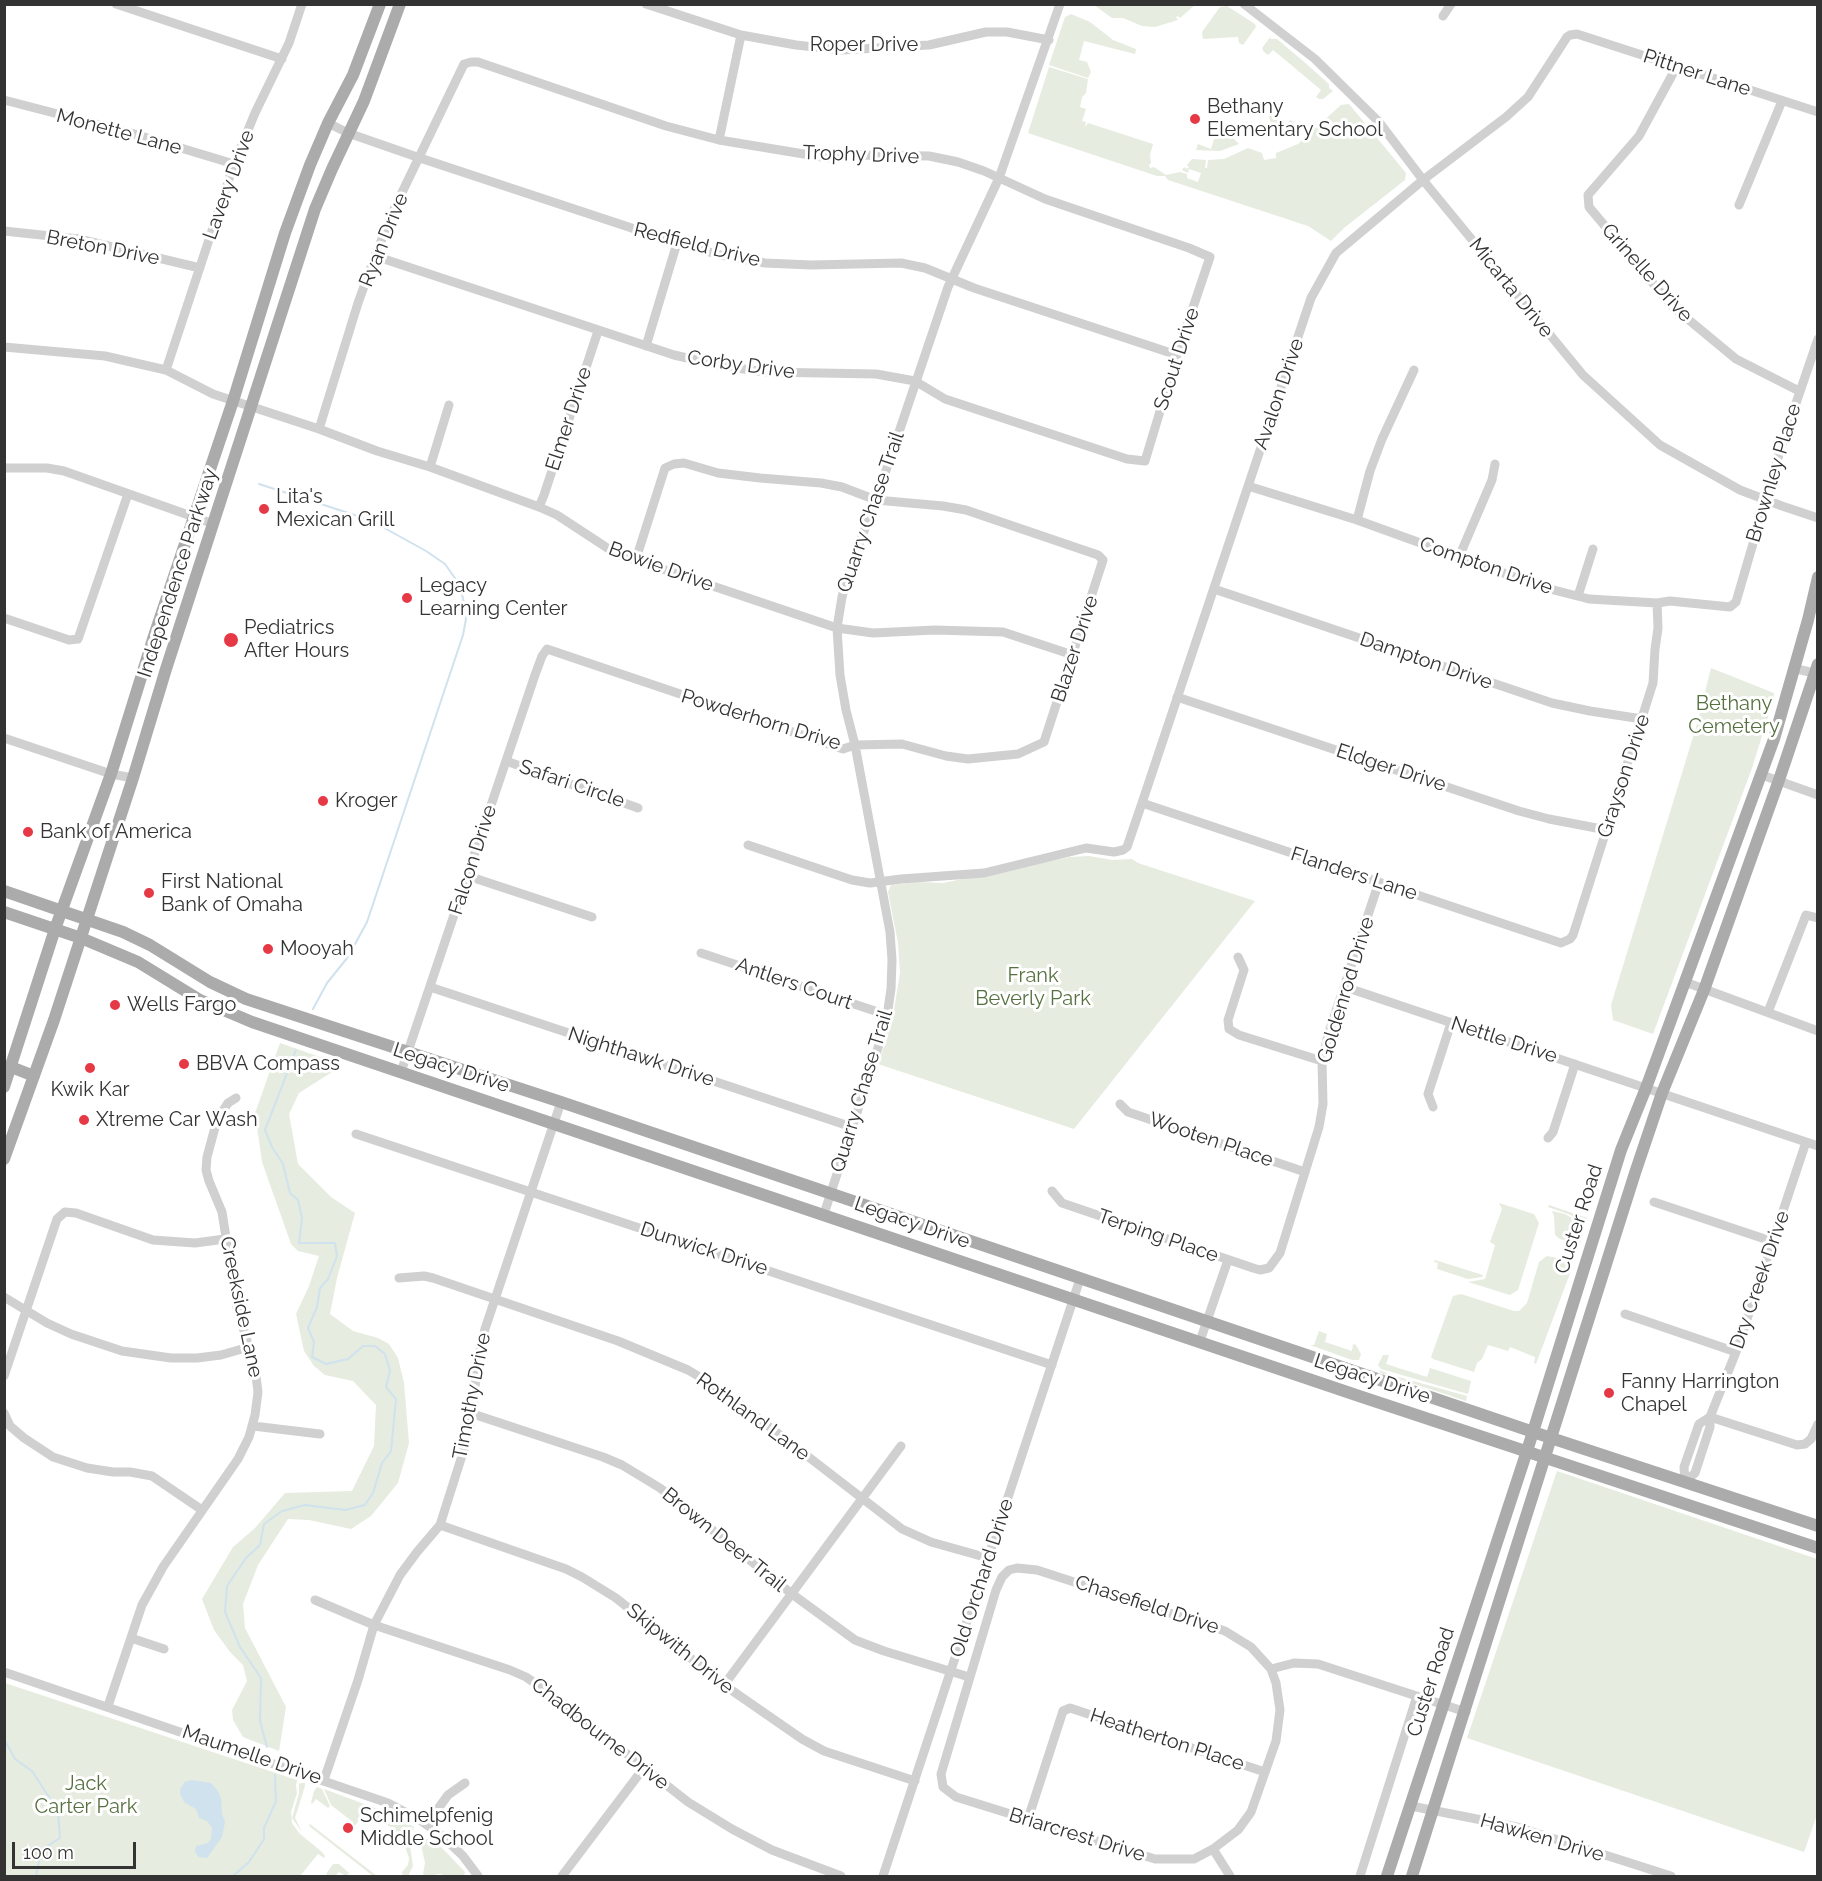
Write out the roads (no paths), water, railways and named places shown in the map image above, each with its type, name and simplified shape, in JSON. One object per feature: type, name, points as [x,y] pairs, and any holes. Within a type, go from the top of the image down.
[{"type":"main road","name":"Independence Parkway","points":[[4,1088],[55,929],[111,774],[233,401],[285,233],[310,165],[328,123],[353,75],[380,4]]},
{"type":"main road","name":"Independence Parkway","points":[[4,1159],[81,938],[315,209],[364,101],[400,4]]},
{"type":"main road","name":"Custer Road","points":[[1388,1876],[1527,1451],[1621,1150],[1774,739],[1818,577]]},
{"type":"main road","points":[[146,663],[166,669]]},
{"type":"main road","name":"Custer Road","points":[[1412,1876],[1466,1712],[1544,1456],[1662,1093],[1704,990],[1817,670]]},
{"type":"main road","name":"Legacy Drive","points":[[4,891],[123,932],[150,945],[210,982],[246,999],[561,1102],[1532,1432],[1818,1526]]},
{"type":"main road","name":"Legacy Drive","points":[[4,912],[81,938],[138,962],[200,1000],[252,1022],[1359,1396],[1818,1548]]},
{"type":"main road","points":[[200,1000],[210,982]]},
{"type":"main road","points":[[11,1067],[34,1076]]},
{"type":"main road","points":[[1587,1258],[1607,1265]]},
{"type":"main road","points":[[1359,1396],[1366,1375]]},
{"type":"main road","points":[[1677,1501],[1684,1482]]},
{"type":"main road","points":[[1483,1586],[1502,1591]]},
{"type":"street","points":[[117,4],[282,59]]},
{"type":"street","name":"Lavery Drive","points":[[166,370],[234,164],[282,59],[302,4]]},
{"type":"street","name":"Roper Drive","points":[[646,4],[741,35],[796,45],[842,50],[929,45],[986,32],[1049,40]]},
{"type":"street","name":"Quarry Chase Trail","points":[[824,1214],[886,1023],[892,960],[890,932],[840,675],[837,628],[842,597],[850,568],[876,500],[951,279],[999,178],[1060,4]]},
{"type":"street","name":"Micarta Drive","points":[[1244,4],[1315,59],[1346,87],[1379,122],[1423,180],[1583,375],[1660,445],[1740,490],[1818,518]]},
{"type":"street","points":[[1443,16],[1451,4]]},
{"type":"street","name":"Avalon Drive","points":[[880,882],[984,873],[1086,848],[1114,852],[1127,847],[1311,297],[1322,277],[1336,254],[1423,180],[1489,131],[1528,97],[1567,37],[1577,34]]},
{"type":"street","name":"Pittner Lane","points":[[1577,34],[1818,112]]},
{"type":"street","points":[[719,140],[741,35]]},
{"type":"street","name":"Trophy Drive","points":[[471,62],[478,62],[666,126],[719,140],[828,158],[860,155],[929,156],[958,162],[1044,199],[1210,257]]},
{"type":"street","name":"Ryan Drive","points":[[319,429],[375,256],[395,207],[414,170],[417,157],[464,64],[471,62]]},
{"type":"street","name":"Grinelle Drive","points":[[1677,66],[1639,136],[1588,195],[1589,207],[1672,306],[1736,359],[1798,392]]},
{"type":"street","name":"Monette Lane","points":[[4,100],[130,133],[234,164]]},
{"type":"street","points":[[1739,205],[1782,101]]},
{"type":"street","name":"Redfield Drive","points":[[328,123],[348,133],[417,157],[677,243],[720,255],[765,263],[812,265],[901,263],[925,268],[984,292],[1177,355]]},
{"type":"street","name":"Breton Drive","points":[[4,231],[79,239],[200,268]]},
{"type":"street","points":[[646,346],[677,243]]},
{"type":"street","name":"Corby Drive","points":[[375,256],[598,331],[722,366],[765,372],[876,374],[915,381],[945,399],[1127,459],[1145,461]]},
{"type":"street","name":"Scout Drive","points":[[1145,461],[1210,257]]},
{"type":"street","name":"Elmer Drive","points":[[539,507],[598,331]]},
{"type":"street","name":"Brownley Place","points":[[1730,607],[1736,602],[1798,392],[1818,339]]},
{"type":"street","name":"Bowie Drive","points":[[4,347],[105,356],[166,370],[195,386],[233,401],[430,467],[539,507],[557,515],[615,553],[837,628],[873,633],[935,630],[1004,632],[1073,655]]},
{"type":"street","points":[[1357,520],[1370,471],[1382,439],[1414,370]]},
{"type":"street","points":[[430,467],[449,405]]},
{"type":"street","points":[[636,559],[665,468],[674,464],[684,464],[718,473],[817,482],[842,487],[876,500]]},
{"type":"street","points":[[1459,557],[1492,480],[1495,464]]},
{"type":"street","points":[[4,468],[29,467],[55,470],[214,524]]},
{"type":"street","name":"Compton Drive","points":[[1248,486],[1357,520],[1542,587],[1589,599],[1657,603],[1670,601],[1730,607]]},
{"type":"street","points":[[4,618],[69,640],[78,639],[128,494]]},
{"type":"street","name":"Blazer Drive","points":[[876,500],[966,510],[1098,555],[1104,560],[1046,738]]},
{"type":"street","points":[[1578,596],[1593,549]]},
{"type":"street","name":"Dampton Drive","points":[[1214,589],[1552,703],[1642,719]]},
{"type":"street","name":"Grayson Drive","points":[[1565,942],[1573,935],[1653,683],[1658,628],[1657,603]]},
{"type":"street","name":"Powderhorn Drive","points":[[547,649],[843,749],[855,745],[902,744],[946,756],[968,759],[1018,754],[1044,742],[1046,738]]},
{"type":"street","name":"Falcon Drive","points":[[401,1072],[535,675],[547,649]]},
{"type":"street","points":[[1793,668],[1817,670]]},
{"type":"street","name":"Eldger Drive","points":[[1178,697],[1519,811],[1607,830]]},
{"type":"street","points":[[4,738],[111,774],[133,778]]},
{"type":"street","name":"Safari Circle","points":[[506,761],[638,808]]},
{"type":"street","points":[[1762,775],[1818,795]]},
{"type":"street","name":"Flanders Lane","points":[[1142,804],[1561,943],[1565,942]]},
{"type":"street","points":[[748,845],[852,880],[880,882]]},
{"type":"street","points":[[468,876],[592,917]]},
{"type":"street","name":"Goldenrod Drive","points":[[1269,1268],[1280,1253],[1322,1116],[1322,1061],[1328,1035],[1379,882]]},
{"type":"street","points":[[1768,1012],[1806,915],[1818,918]]},
{"type":"street","name":"Antlers Court","points":[[701,953],[887,1015]]},
{"type":"street","points":[[1238,957],[1244,970],[1228,1020],[1229,1029],[1239,1035],[1322,1061]]},
{"type":"street","points":[[1685,982],[1818,1030]]},
{"type":"street","name":"Nighthawk Drive","points":[[430,987],[852,1126]]},
{"type":"street","name":"Nettle Drive","points":[[1345,987],[1818,1146]]},
{"type":"street","points":[[1433,1107],[1428,1094],[1451,1023]]},
{"type":"street","points":[[1548,1138],[1553,1132],[1575,1064]]},
{"type":"street","name":"Creekside Lane","points":[[108,1706],[142,1605],[153,1584],[237,1459],[253,1426],[258,1392],[255,1368],[237,1307],[222,1212],[209,1181],[207,1156],[217,1120],[228,1102],[236,1098]]},
{"type":"street","name":"Timothy Drive","points":[[324,1779],[374,1625],[408,1563],[440,1525],[473,1414],[481,1344],[561,1102]]},
{"type":"street","name":"Wooten Place","points":[[1120,1104],[1128,1112],[1305,1172]]},
{"type":"street","name":"Dunwick Drive","points":[[356,1134],[1052,1365]]},
{"type":"street","name":"Dry Creek Drive","points":[[1684,1482],[1695,1473],[1710,1426],[1710,1417],[1736,1352],[1806,1142]]},
{"type":"street","name":"Terping Place","points":[[1052,1191],[1062,1203],[1228,1260],[1260,1270],[1269,1268]]},
{"type":"street","points":[[1654,1203],[1774,1242]]},
{"type":"street","points":[[4,1376],[57,1219],[65,1212],[76,1213],[153,1240],[195,1243],[225,1239]]},
{"type":"street","points":[[1200,1341],[1228,1260]]},
{"type":"street","name":"Rothland Lane","points":[[399,1278],[424,1276],[495,1298],[618,1341],[698,1376],[745,1407],[902,1529],[918,1537],[988,1558]]},
{"type":"street","name":"Old Orchard Drive","points":[[883,1876],[1080,1279]]},
{"type":"street","points":[[4,1297],[47,1323],[71,1334],[122,1351],[171,1358],[197,1358],[221,1355],[249,1347]]},
{"type":"street","points":[[1625,1314],[1736,1352]]},
{"type":"street","points":[[4,1413],[10,1426],[53,1457],[87,1468],[152,1476],[202,1510]]},
{"type":"street","name":"Brown Deer Trail","points":[[473,1414],[622,1465],[660,1488],[792,1594],[855,1640],[969,1677]]},
{"type":"street","points":[[1710,1417],[1790,1443],[1805,1444],[1811,1439],[1818,1424]]},
{"type":"street","points":[[253,1426],[320,1434]]},
{"type":"street","points":[[724,1685],[901,1446]]},
{"type":"street","name":"Skipwith Drive","points":[[440,1525],[566,1569],[582,1577],[616,1598],[724,1685],[802,1739],[824,1751],[915,1781]]},
{"type":"street","name":"Chasefield Drive","points":[[969,1677],[996,1590],[1002,1577],[1010,1570],[1017,1568],[1036,1570],[1225,1630],[1251,1647],[1271,1670]]},
{"type":"street","name":"Chadbourne Drive","points":[[315,1600],[374,1625],[526,1677],[688,1802],[772,1850],[841,1876]]},
{"type":"street","points":[[131,1638],[164,1649]]},
{"type":"street","points":[[1271,1670],[1294,1663],[1318,1664],[1466,1712]]},
{"type":"street","name":"Briarcrest Drive","points":[[969,1677],[941,1774],[943,1787],[956,1797],[1155,1859],[1194,1859],[1213,1849],[1238,1830],[1255,1802],[1280,1726],[1278,1697],[1271,1670]]},
{"type":"street","name":"Maumelle Drive","points":[[4,1672],[324,1779],[388,1803],[427,1824],[453,1846],[478,1876]]},
{"type":"street","points":[[1360,1876],[1417,1696]]},
{"type":"street","name":"Heatherton Place","points":[[1028,1819],[1063,1711],[1070,1708],[1265,1772]]},
{"type":"street","points":[[562,1876],[643,1769]]},
{"type":"street","points":[[427,1824],[448,1795],[465,1783]]},
{"type":"street","name":"Hawken Drive","points":[[1411,1806],[1517,1827],[1671,1876]]},
{"type":"street","points":[[1213,1849],[1230,1876]]},
{"type":"water","points":[[191,1780],[211,1783],[221,1799],[225,1822],[222,1837],[207,1858],[199,1857],[195,1852],[196,1846],[208,1843],[211,1839],[212,1828],[207,1821],[199,1818],[196,1809],[184,1802],[180,1794],[180,1789],[185,1782]]},
{"type":"waterway","points":[[259,484],[370,520],[426,551],[445,564],[457,581],[463,598],[466,619],[463,635],[367,922],[348,957],[327,983],[313,1009]]},
{"type":"waterway","points":[[267,1747],[260,1721],[261,1678],[240,1647],[225,1612],[227,1586],[246,1558],[260,1545],[264,1524],[282,1511],[305,1505],[345,1510],[365,1505],[373,1493],[382,1463],[391,1451],[396,1399],[386,1387],[390,1371],[385,1354],[375,1346],[363,1346],[348,1359],[326,1364],[312,1357],[314,1342],[308,1328],[317,1307],[320,1288],[328,1279],[337,1256],[335,1243],[299,1243],[302,1218],[298,1200],[290,1193],[283,1164],[265,1130],[296,1050]]},
{"type":"waterway","points":[[4,1739],[15,1759],[32,1771],[58,1811],[60,1838],[41,1850],[36,1876]]},
{"type":"waterway","points":[[233,1876],[249,1862],[264,1839],[264,1828],[276,1801],[275,1775]]},
{"type":"place","name":"Bethany Elementary School","points":[[1195,119]]},
{"type":"place","name":"Lita's Mexican Grill","points":[[264,509]]},
{"type":"place","name":"Legacy Learning Center","points":[[407,598]]},
{"type":"place","name":"Pediatrics After Hours","points":[[231,640]]},
{"type":"place","name":"Kroger","points":[[323,801]]},
{"type":"place","name":"Bank of America","points":[[28,832]]},
{"type":"place","name":"First National Bank of Omaha","points":[[149,893]]},
{"type":"place","name":"Mooyah","points":[[268,949]]},
{"type":"place","name":"Wells Fargo","points":[[115,1005]]},
{"type":"place","name":"BBVA Compass","points":[[184,1064]]},
{"type":"place","name":"Kwik Kar","points":[[90,1068]]},
{"type":"place","name":"Xtreme Car Wash","points":[[84,1120]]},
{"type":"place","name":"Fanny Harrington Chapel","points":[[1609,1393]]},
{"type":"place","name":"Schimelpfenig Middle School","points":[[348,1828]]},
{"type":"park label","name":"Bethany Cemetery","points":[[1734,716]]},
{"type":"park label","name":"Frank Beverly Park","points":[[1033,988]]},
{"type":"park label","name":"Jack Carter Park","points":[[86,1796]]}]
